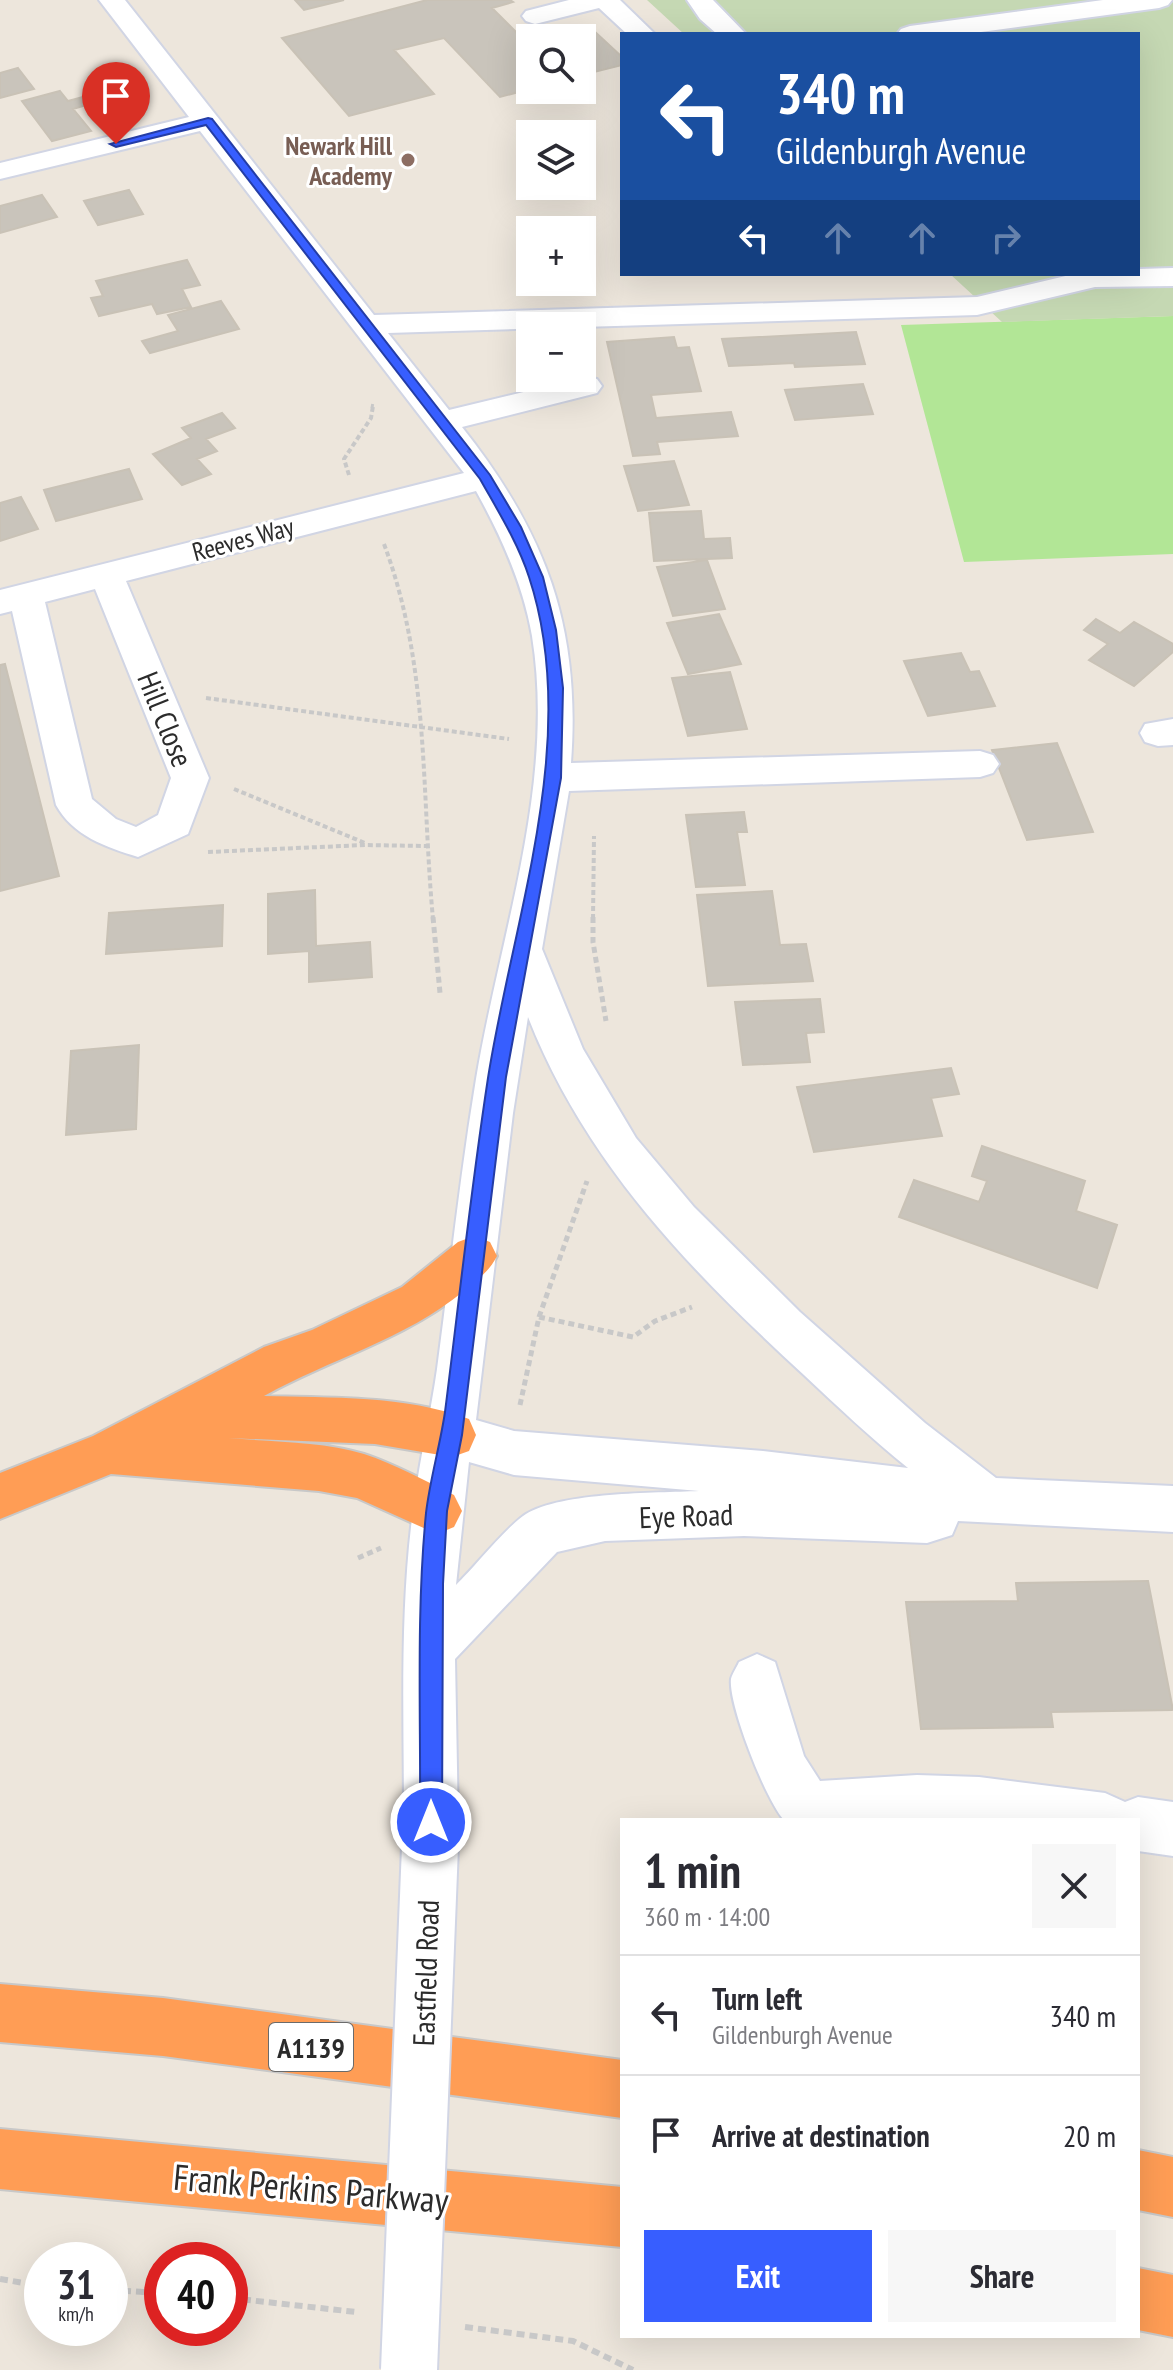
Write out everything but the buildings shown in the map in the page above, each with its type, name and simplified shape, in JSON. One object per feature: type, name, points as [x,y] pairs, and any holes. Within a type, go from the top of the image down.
[{"type":"highway","points":[[0,1496],[110,1452],[281,1362],[326,1346],[418,1301],[474,1256]]},
{"type":"highway","points":[[185,1415],[362,1421],[452,1435]]},
{"type":"highway","points":[[110,1452],[319,1468],[362,1476],[437,1511]]},
{"type":"highway","name":"A1139","points":[[0,2013],[163,2027],[620,2089]]},
{"type":"highway","name":"Frank Perkins Parkway","points":[[0,2159],[620,2217]]},
{"type":"highway","points":[[1140,2180],[1173,2187]]},
{"type":"highway","points":[[1140,2299],[1173,2306]]},
{"type":"street","name":"Eastfield Road","points":[[112,0],[368,324],[485,478],[514,527],[536,577],[548,630],[556,688],[553,778],[497,1077],[452,1435],[437,1511],[431,1822],[409,2370]]},
{"type":"street","points":[[535,16],[602,0],[640,32]]},
{"type":"street","points":[[700,0],[709,14],[731,32]]},
{"type":"street","points":[[925,32],[1159,0]]},
{"type":"street","points":[[0,171],[208,121]]},
{"type":"street","points":[[368,324],[977,306],[1051,279],[1173,277]]},
{"type":"street","points":[[905,282],[912,290],[938,305]]},
{"type":"street","points":[[442,422],[562,392]]},
{"type":"street","name":"Reeves Way","points":[[13,599],[485,478]]},
{"type":"street","name":"Hill Close","points":[[107,576],[190,778],[174,824],[156,834]]},
{"type":"street","points":[[13,599],[75,805],[102,829],[138,843],[156,834]]},
{"type":"street","points":[[553,778],[980,764]]},
{"type":"street","points":[[521,947],[564,1054],[621,1151],[678,1221],[745,1288],[908,1439],[987,1501]]},
{"type":"street","name":"Eye Road","points":[[452,1435],[514,1453],[763,1474],[987,1501],[1173,1509]]},
{"type":"street","name":"Eye Road","points":[[432,1647],[543,1531],[605,1518],[729,1514],[927,1520],[987,1501]]},
{"type":"street","points":[[757,1680],[783,1771],[793,1792],[811,1808],[917,1802],[979,1804],[1089,1818]]},
{"type":"street","points":[[1140,1824],[1173,1829]]},
{"type":"path","points":[[352,481],[344,459],[371,418],[375,392]]},
{"type":"path","points":[[384,544],[402,586],[414,640],[423,725],[427,846],[440,993]]},
{"type":"path","points":[[163,711],[211,697],[514,740]]},
{"type":"path","points":[[595,776],[593,942],[608,1031]]},
{"type":"path","points":[[190,778],[227,786],[370,845]]},
{"type":"path","points":[[156,834],[207,852],[370,845],[427,846]]},
{"type":"path","points":[[519,1412],[539,1317],[592,1167]]},
{"type":"path","points":[[539,1317],[633,1337],[655,1321],[745,1288]]},
{"type":"path","points":[[0,2279],[24,2283]]},
{"type":"green space","points":[[647,0],[1173,0],[1173,316],[1002,322],[952,276],[1140,276],[1140,32],[682,32]]},
{"type":"green space","points":[[1173,316],[1173,554],[964,562],[901,325]]},
{"type":"place","name":"Newark Hill Academy","points":[[408,160]]},
{"type":"route","points":[[116,144],[208,121],[485,478],[514,527],[536,577],[548,630],[556,688],[553,778],[497,1077],[452,1435],[437,1511],[433,1584],[431,1822]]}]
